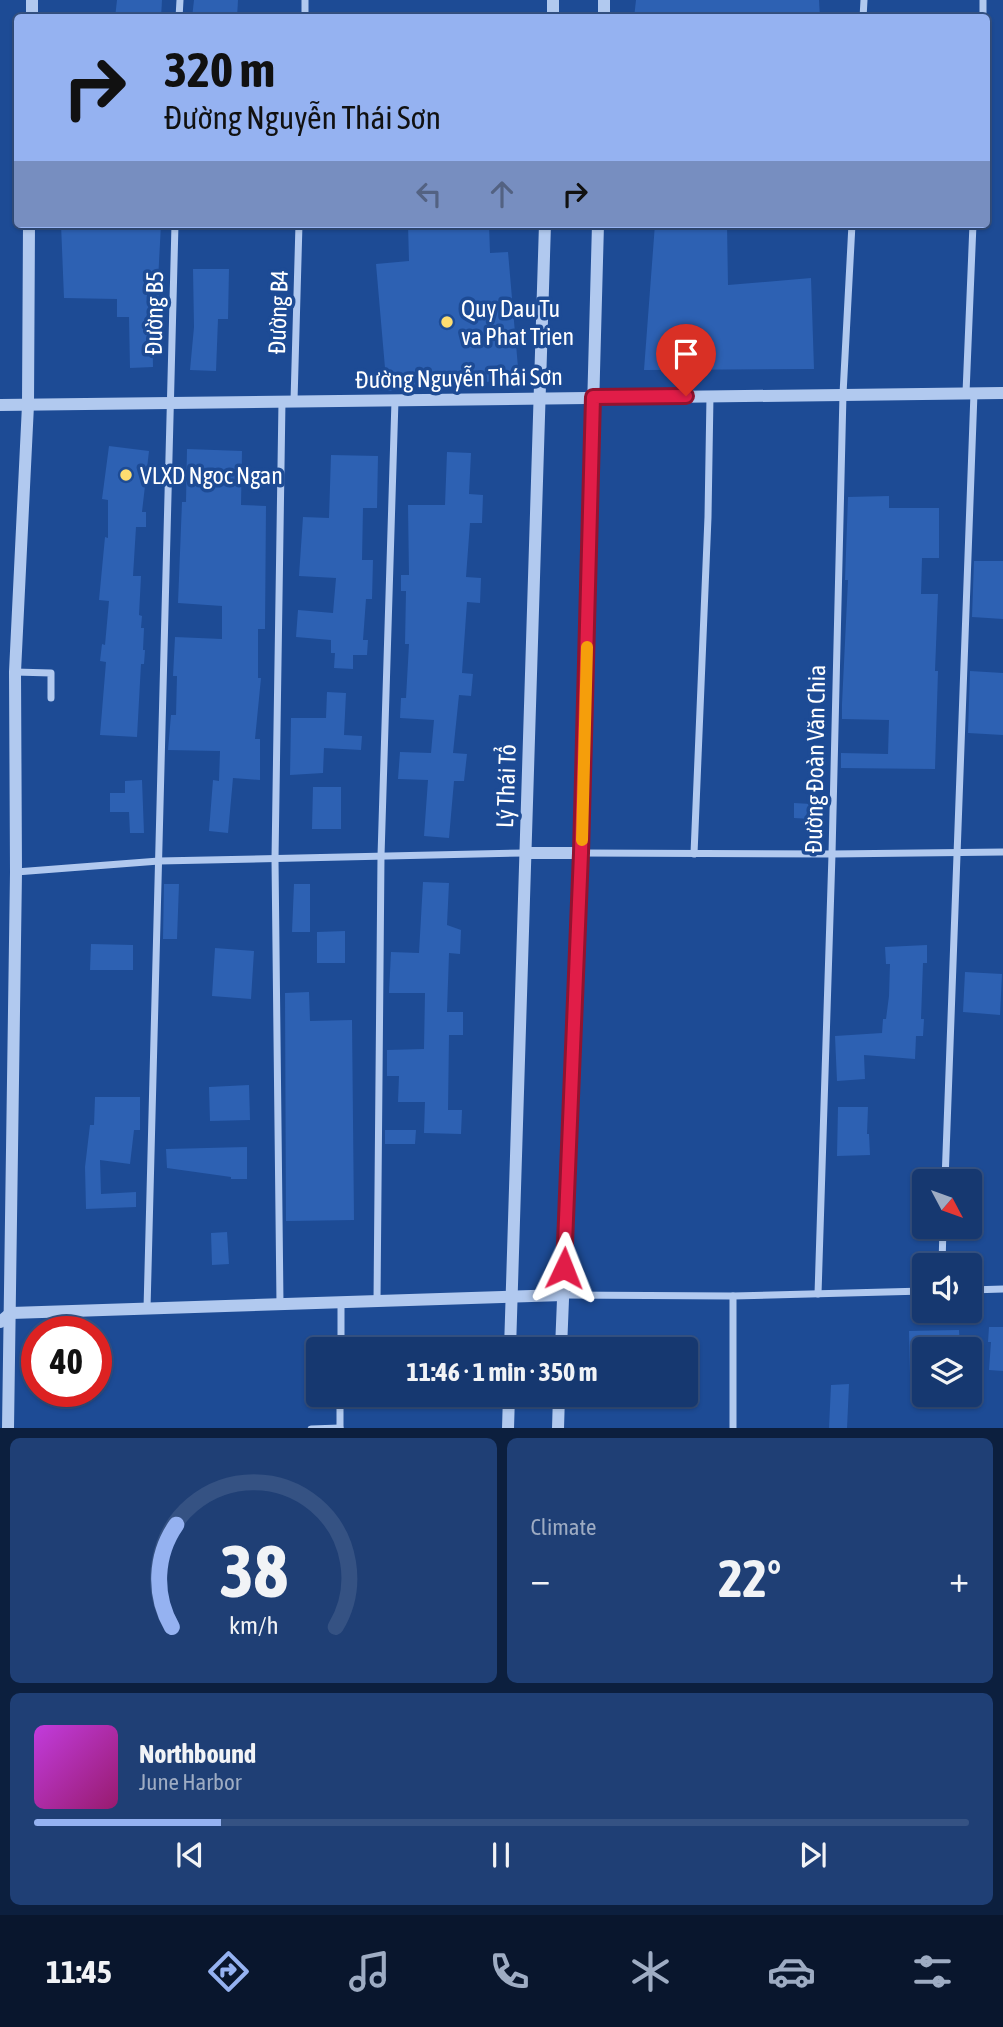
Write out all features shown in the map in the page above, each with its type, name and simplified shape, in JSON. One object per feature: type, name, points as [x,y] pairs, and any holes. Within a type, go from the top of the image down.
[{"type":"street","points":[[8,1428],[16,872],[15,672],[28,405],[29,228]]},
{"type":"street","name":"Đường B5","points":[[147,1309],[175,228]]},
{"type":"street","name":"Đường B4","points":[[281,1305],[275,859],[288,401],[299,228]]},
{"type":"street","name":"Lý Thái Tổ","points":[[510,1337],[545,228]]},
{"type":"street","points":[[561,1337],[581,853],[598,228]]},
{"type":"street","name":"Đường Đoàn Văn Chia","points":[[818,1294],[843,394],[852,228]]},
{"type":"street","points":[[945,1169],[957,852],[973,228]]},
{"type":"street","name":"Đường Nguyễn Thái Sơn","points":[[0,405],[1003,393]]},
{"type":"street","points":[[694,853],[709,517],[710,396]]},
{"type":"street","points":[[377,1302],[381,856],[395,400]]},
{"type":"street","points":[[15,672],[51,673],[51,698]]},
{"type":"street","points":[[16,872],[159,861],[525,853],[832,855],[1003,852]]},
{"type":"street","points":[[982,1290],[1003,1289]]},
{"type":"street","points":[[0,1322],[11,1313],[563,1295],[733,1296],[912,1291]]},
{"type":"street","points":[[733,1296],[733,1428]]},
{"type":"street","points":[[341,1303],[341,1337]]},
{"type":"street","points":[[340,1428],[341,1407]]},
{"type":"street","points":[[508,1428],[509,1407]]},
{"type":"street","points":[[558,1428],[559,1407]]},
{"type":"building","points":[[117,0],[162,0],[161,14],[115,14]]},
{"type":"building","points":[[194,0],[238,0],[237,14],[192,14]]},
{"type":"building","points":[[636,0],[819,0],[820,14],[634,14]]},
{"type":"building","points":[[61,228],[161,228],[158,281],[162,318],[152,318],[153,367],[130,368],[129,317],[117,317],[117,299],[64,298]]},
{"type":"building","name":"Quy Dau Tu va Phat Trien","points":[[408,228],[489,228],[490,253],[508,252],[519,379],[387,391],[376,264],[409,261]]},
{"type":"building","points":[[655,228],[727,228],[728,285],[811,278],[814,369],[644,370]]},
{"type":"building","points":[[193,269],[229,269],[228,319],[218,319],[216,371],[190,370],[194,327]]},
{"type":"building","points":[[109,446],[149,451],[142,512],[146,512],[146,527],[136,527],[133,576],[141,576],[139,615],[142,616],[145,650],[144,664],[141,664],[137,737],[100,735],[106,662],[100,661],[102,644],[105,645],[109,601],[99,600],[105,537],[108,538],[108,500],[102,499]]},
{"type":"building","points":[[187,449],[242,451],[241,505],[266,506],[265,629],[258,629],[258,678],[261,678],[255,739],[260,739],[260,780],[233,778],[228,833],[209,831],[213,780],[219,781],[220,751],[168,750],[171,715],[176,715],[177,676],[173,676],[175,637],[222,639],[222,606],[178,603]]},
{"type":"building","points":[[447,452],[471,453],[469,494],[483,495],[482,523],[470,523],[466,577],[481,578],[480,603],[467,602],[462,673],[473,674],[471,696],[459,695],[453,753],[467,754],[464,781],[454,781],[449,838],[424,836],[428,780],[398,779],[400,752],[431,753],[434,720],[400,718],[401,698],[406,698],[409,644],[405,644],[406,591],[401,591],[401,575],[409,575],[408,505],[445,505]]},
{"type":"building","points":[[331,455],[378,456],[377,508],[363,508],[362,560],[373,560],[372,599],[366,599],[363,640],[368,640],[367,655],[353,655],[353,669],[334,668],[335,653],[331,653],[331,640],[296,637],[298,610],[333,613],[336,578],[299,576],[303,517],[329,518]]},
{"type":"building","points":[[889,496],[889,508],[939,508],[939,558],[922,558],[921,594],[938,594],[935,769],[841,768],[841,753],[888,754],[889,720],[842,719],[842,704],[848,580],[845,580],[848,497]]},
{"type":"building","points":[[974,561],[1003,561],[1003,619],[972,617]]},
{"type":"building","points":[[970,671],[1003,673],[1003,735],[968,733]]},
{"type":"building","points":[[327,692],[346,693],[344,735],[362,736],[361,750],[324,748],[323,773],[290,775],[291,718],[326,718]]},
{"type":"building","points":[[142,780],[144,833],[130,833],[129,812],[110,812],[110,793],[125,793],[125,781]]},
{"type":"building","points":[[313,787],[341,787],[341,829],[312,829]]},
{"type":"building","points":[[794,803],[811,804],[811,819],[794,818]]},
{"type":"building","points":[[423,882],[449,883],[447,925],[461,930],[460,954],[449,953],[447,1012],[463,1012],[463,1035],[449,1035],[448,1110],[462,1110],[461,1134],[424,1133],[425,1102],[398,1102],[399,1076],[387,1076],[387,1050],[424,1049],[425,993],[389,993],[391,952],[419,953]]},
{"type":"building","points":[[164,884],[179,884],[177,939],[163,939]]},
{"type":"building","points":[[294,884],[310,884],[310,932],[292,932]]},
{"type":"building","points":[[345,931],[345,963],[317,963],[317,932]]},
{"type":"building","points":[[91,944],[133,945],[133,970],[90,970]]},
{"type":"building","points":[[927,945],[927,963],[923,963],[923,1036],[916,1036],[915,1059],[864,1055],[865,1079],[837,1081],[835,1036],[882,1033],[889,996],[890,964],[886,964],[885,947]]},
{"type":"building","points":[[215,948],[254,951],[251,999],[212,996]]},
{"type":"building","points":[[965,972],[1002,974],[1000,1015],[963,1012]]},
{"type":"building","points":[[309,992],[310,1021],[352,1020],[354,1220],[286,1221],[285,993]]},
{"type":"building","points":[[249,1085],[250,1120],[210,1121],[209,1087]]},
{"type":"building","points":[[95,1097],[140,1097],[140,1130],[134,1130],[130,1164],[100,1160],[101,1194],[136,1192],[136,1207],[86,1209],[85,1167],[90,1125],[94,1125]]},
{"type":"building","points":[[838,1107],[868,1107],[867,1134],[870,1155],[837,1156]]},
{"type":"building","points":[[385,1130],[416,1130],[415,1144],[385,1144]]},
{"type":"building","points":[[247,1147],[247,1179],[231,1179],[167,1168],[166,1149]]},
{"type":"building","points":[[227,1232],[229,1264],[212,1265],[211,1233]]},
{"type":"building","points":[[989,1327],[1003,1327],[1003,1371],[989,1370]]},
{"type":"building","points":[[959,1330],[959,1337],[912,1337],[910,1376],[909,1331]]},
{"type":"building","points":[[849,1384],[847,1428],[829,1428],[831,1385]]},
{"type":"slow traffic","points":[[582,840],[587,647]]},
{"type":"place","name":"Quy Dau Tu va Phat Trien","points":[[447,322]]},
{"type":"place","name":"VLXD Ngoc Ngan","points":[[126,475]]},
{"type":"route","points":[[564,1268],[581,853],[593,397],[686,396]]}]
